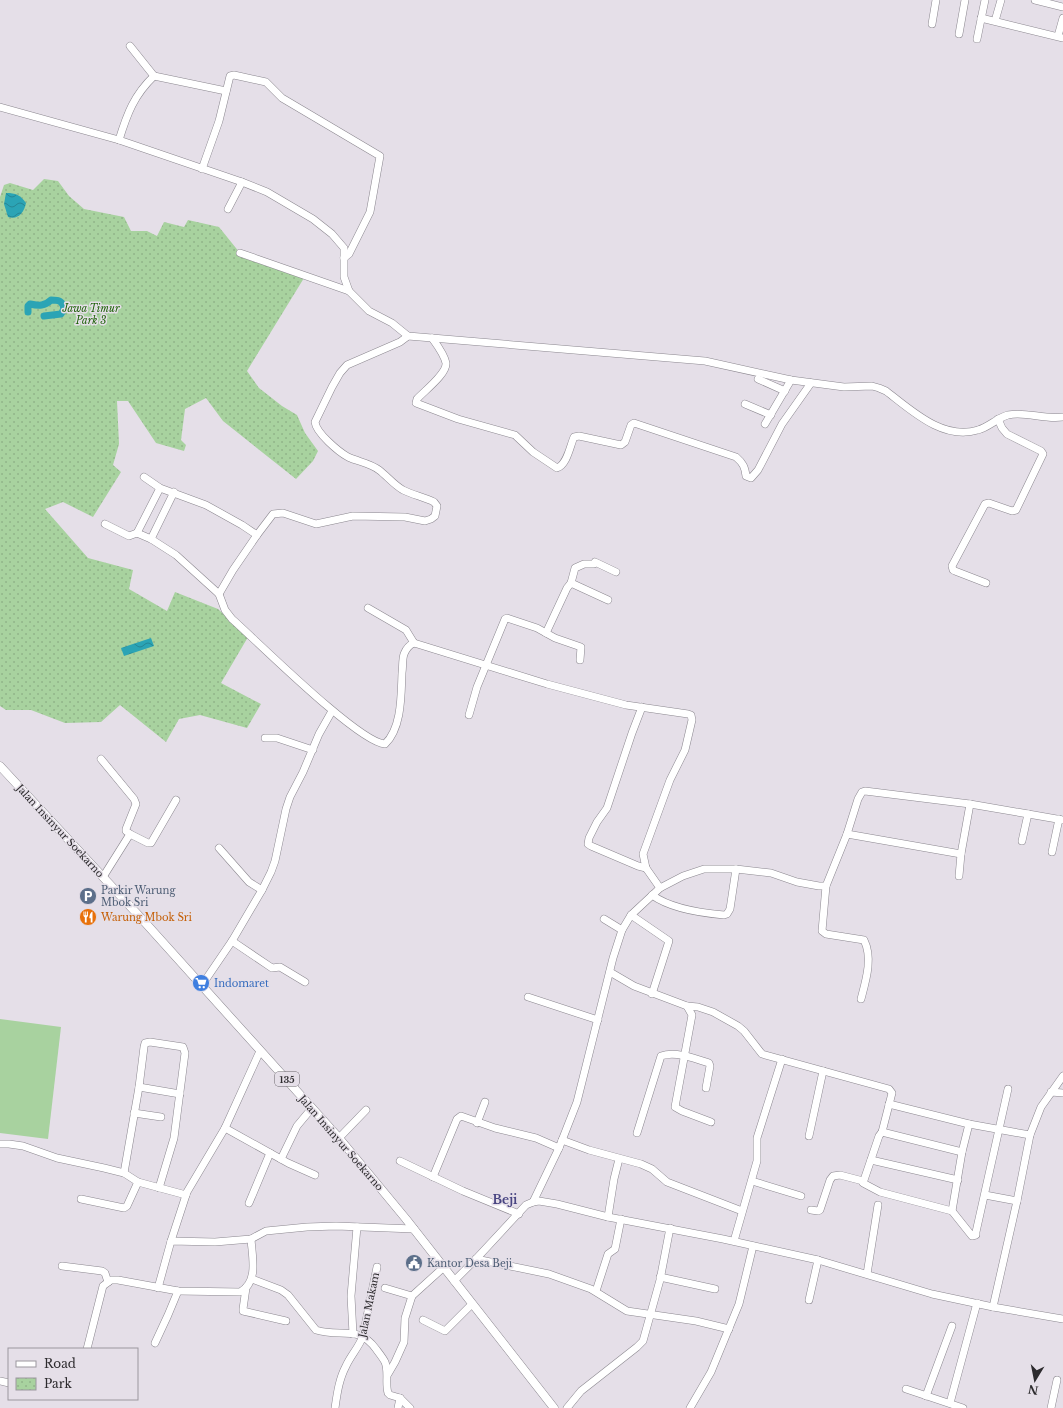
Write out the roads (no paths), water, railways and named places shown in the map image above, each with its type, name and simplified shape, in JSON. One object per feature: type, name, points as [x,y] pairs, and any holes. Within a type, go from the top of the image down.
[{"type":"main road","name":"Jalan Insinyur Soekarno","points":[[0,766],[103,877],[339,1138],[414,1229],[554,1408]]},
{"type":"street","points":[[932,24],[936,0]]},
{"type":"street","points":[[959,34],[965,0]]},
{"type":"street","points":[[977,39],[985,0]]},
{"type":"street","points":[[995,21],[1001,0]]},
{"type":"street","points":[[1035,0],[1063,7]]},
{"type":"street","points":[[981,18],[1061,37],[1063,18]]},
{"type":"street","points":[[130,46],[154,76],[226,91]]},
{"type":"street","points":[[202,169],[218,126],[229,77],[231,75],[266,82],[282,98],[380,156],[370,212],[350,254],[344,258]]},
{"type":"street","points":[[119,140],[134,100],[143,87],[154,76]]},
{"type":"street","points":[[0,107],[119,140],[267,192],[323,225],[341,243],[344,248],[344,277],[350,290],[369,311],[392,323],[408,336],[706,361],[791,380],[844,387],[862,386],[879,388],[886,391],[926,421],[947,430],[969,432],[979,430],[998,419],[1009,415],[1022,414],[1053,419],[1063,417]]},
{"type":"street","points":[[228,209],[242,182]]},
{"type":"street","points":[[240,253],[350,290]]},
{"type":"street","points":[[219,594],[233,570],[273,514],[288,514],[316,524],[353,516],[405,517],[425,521],[435,516],[437,506],[434,502],[402,489],[379,470],[347,456],[334,446],[316,427],[315,422],[332,386],[347,365],[400,342],[408,336]]},
{"type":"street","points":[[432,338],[444,357],[446,363],[445,368],[439,377],[417,399],[416,404],[458,419],[515,435],[533,452],[556,468],[560,467],[564,461],[574,437],[579,436],[621,445],[626,442],[631,425],[634,423],[736,456],[742,461],[746,476],[750,478],[758,470],[782,424],[811,383]]},
{"type":"street","points":[[758,379],[785,391]]},
{"type":"street","points":[[765,424],[791,380]]},
{"type":"street","points":[[745,404],[771,416]]},
{"type":"street","points":[[986,583],[955,572],[952,566],[985,504],[989,503],[1014,512],[1016,510],[1043,454],[1007,434],[1002,428],[998,419]]},
{"type":"street","points":[[144,477],[160,488],[206,505],[257,535]]},
{"type":"street","points":[[105,524],[129,536],[137,533],[160,488]]},
{"type":"street","points":[[151,539],[174,492]]},
{"type":"street","points":[[137,533],[151,539],[176,555],[219,594],[225,610],[232,619],[332,711],[370,739],[380,744],[385,744],[388,742],[398,721],[402,694],[403,656],[406,649],[414,643]]},
{"type":"street","points":[[546,633],[569,585],[575,568],[581,564],[594,564],[595,562],[616,572]]},
{"type":"street","points":[[569,585],[608,600]]},
{"type":"street","points":[[368,608],[406,630],[414,643],[547,684],[626,705],[691,715],[692,720],[685,750],[670,780],[646,844],[644,854],[646,868],[660,888]]},
{"type":"street","points":[[469,715],[477,687],[505,619],[507,618],[537,628],[555,638],[581,647],[580,660]]},
{"type":"street","points":[[642,707],[607,808],[597,822],[589,838],[588,844],[638,866],[646,868]]},
{"type":"street","points":[[202,986],[232,941],[262,890],[275,861],[290,796],[303,772],[319,734],[332,711]]},
{"type":"street","points":[[265,738],[277,738],[313,750]]},
{"type":"street","points":[[101,759],[136,802],[136,807],[126,829],[126,831],[130,834],[151,843],[176,800]]},
{"type":"street","points":[[861,999],[869,955],[864,940],[826,934],[822,931],[826,886],[847,834],[858,799],[862,792],[865,791],[970,804],[1061,820],[1052,852]]},
{"type":"street","points":[[959,876],[961,854],[970,804]]},
{"type":"street","points":[[1022,841],[1028,814]]},
{"type":"street","points":[[103,877],[130,834]]},
{"type":"street","points":[[847,834],[961,854]]},
{"type":"street","points":[[219,848],[250,882],[262,890]]},
{"type":"street","points":[[533,1202],[559,1148],[577,1102],[622,930],[632,915],[660,888],[683,876],[704,869],[736,869],[771,873],[797,882],[826,886]]},
{"type":"street","points":[[652,895],[659,900],[696,912],[724,915],[728,914],[736,869]]},
{"type":"street","points":[[632,915],[669,942],[652,994]]},
{"type":"street","points":[[604,919],[622,930]]},
{"type":"street","points":[[232,941],[272,968],[280,968],[305,982]]},
{"type":"street","points":[[610,972],[634,986],[652,994],[687,1006],[698,1007],[713,1012],[744,1031],[762,1054],[889,1089],[892,1093],[882,1132],[879,1136],[863,1181]]},
{"type":"street","points":[[528,997],[598,1020]]},
{"type":"street","points":[[687,1006],[692,1015],[675,1107],[682,1112],[711,1122]]},
{"type":"street","points":[[124,1173],[145,1043],[150,1042],[183,1047],[185,1053],[174,1138],[160,1188]]},
{"type":"street","points":[[158,1288],[186,1195],[225,1128],[260,1052]]},
{"type":"street","points":[[637,1133],[661,1056],[669,1054],[684,1056],[709,1063],[710,1066],[706,1088]]},
{"type":"street","points":[[734,1241],[757,1162],[757,1138],[782,1059]]},
{"type":"street","points":[[809,1136],[823,1071]]},
{"type":"street","points":[[993,1307],[1030,1135],[1041,1107],[1063,1076]]},
{"type":"street","points":[[139,1087],[180,1094]]},
{"type":"street","points":[[810,1210],[820,1210],[832,1176],[840,1175],[863,1181],[864,1185],[880,1192],[952,1211],[970,1235],[974,1236],[985,1195],[1008,1089]]},
{"type":"street","points":[[1051,1092],[1063,1093]]},
{"type":"street","points":[[477,1123],[485,1102]]},
{"type":"street","points":[[889,1104],[969,1124],[1030,1135]]},
{"type":"street","points":[[281,1159],[297,1126],[312,1108]]},
{"type":"street","points":[[339,1138],[366,1110]]},
{"type":"street","points":[[134,1112],[161,1117]]},
{"type":"street","points":[[433,1176],[457,1119],[462,1116],[477,1123],[532,1137],[559,1148]]},
{"type":"street","points":[[952,1211],[962,1152],[969,1124]]},
{"type":"street","points":[[225,1128],[281,1159],[315,1175]]},
{"type":"street","points":[[882,1132],[962,1152]]},
{"type":"street","points":[[562,1140],[589,1150],[641,1164],[652,1169],[667,1182],[742,1212]]},
{"type":"street","points":[[0,1144],[23,1146],[56,1158],[124,1173],[138,1182],[186,1195]]},
{"type":"street","points":[[249,1203],[270,1153]]},
{"type":"street","points":[[608,1217],[619,1159]]},
{"type":"street","points":[[871,1160],[958,1180]]},
{"type":"street","points":[[400,1161],[463,1191],[519,1214]]},
{"type":"street","points":[[752,1181],[801,1196]]},
{"type":"street","points":[[81,1199],[124,1208],[127,1206],[138,1182]]},
{"type":"street","points":[[985,1195],[1017,1201]]},
{"type":"street","points":[[454,1281],[526,1205],[533,1202],[557,1204],[608,1217],[734,1241],[818,1260],[926,1292],[993,1307],[1063,1319]]},
{"type":"street","points":[[867,1274],[878,1206]]},
{"type":"street","points":[[596,1291],[608,1254],[615,1247],[621,1219]]},
{"type":"street","points":[[171,1241],[215,1242],[251,1238],[266,1231],[308,1227],[414,1229]]},
{"type":"street","points":[[353,1334],[351,1296],[357,1227]]},
{"type":"street","points":[[567,1408],[581,1391],[637,1348],[642,1341],[660,1278],[670,1228]]},
{"type":"street","points":[[87,1348],[103,1286],[108,1282],[118,1280],[158,1288],[178,1290],[240,1292],[246,1288],[252,1279],[253,1262],[251,1238]]},
{"type":"street","points":[[690,1408],[711,1372],[739,1304],[753,1246]]},
{"type":"street","points":[[476,1259],[549,1274],[596,1291],[624,1310],[696,1321],[729,1329]]},
{"type":"street","points":[[809,1300],[818,1260]]},
{"type":"street","points":[[62,1266],[102,1271],[108,1282]]},
{"type":"street","name":"Jalan Makam","points":[[335,1408],[337,1389],[346,1366],[360,1345],[363,1336],[377,1267]]},
{"type":"street","points":[[388,1374],[404,1342],[405,1318],[412,1296],[444,1267]]},
{"type":"street","points":[[660,1278],[715,1289]]},
{"type":"street","points":[[252,1279],[282,1290],[288,1295],[316,1330],[363,1336],[370,1341],[385,1362],[388,1374],[388,1393],[400,1398],[410,1408]]},
{"type":"street","points":[[246,1288],[244,1311],[286,1321]]},
{"type":"street","points":[[385,1288],[412,1296]]},
{"type":"street","points":[[156,1343],[178,1290]]},
{"type":"street","points":[[951,1405],[977,1303]]},
{"type":"street","points":[[424,1320],[442,1330],[445,1330],[472,1304]]},
{"type":"street","points":[[926,1396],[952,1326]]},
{"type":"street","points":[[1051,1408],[1057,1380]]},
{"type":"street","points":[[906,1389],[963,1408]]},
{"type":"street","points":[[398,1408],[400,1398]]},
{"type":"water","points":[[6,193],[18,195],[26,203],[24,210],[18,217],[8,217],[4,204]]},
{"type":"water","points":[[151,638],[154,646],[124,656],[121,648]]},
{"type":"waterway","points":[[28,312],[28,306],[30,304],[42,305],[51,300],[58,301],[63,304],[64,309],[61,314],[44,316]]},
{"type":"place","name":"Parkir Warung Mbok Sri","points":[[88,896]]},
{"type":"place","name":"Warung Mbok Sri","points":[[88,917]]},
{"type":"place","name":"Indomaret","points":[[201,983]]},
{"type":"place","name":"Kantor Desa Beji","points":[[414,1263]]},
{"type":"district","name":"Beji","points":[[505,1199]]},
{"type":"park label","name":"Jawa Timur Park 3","points":[[91,314]]}]
